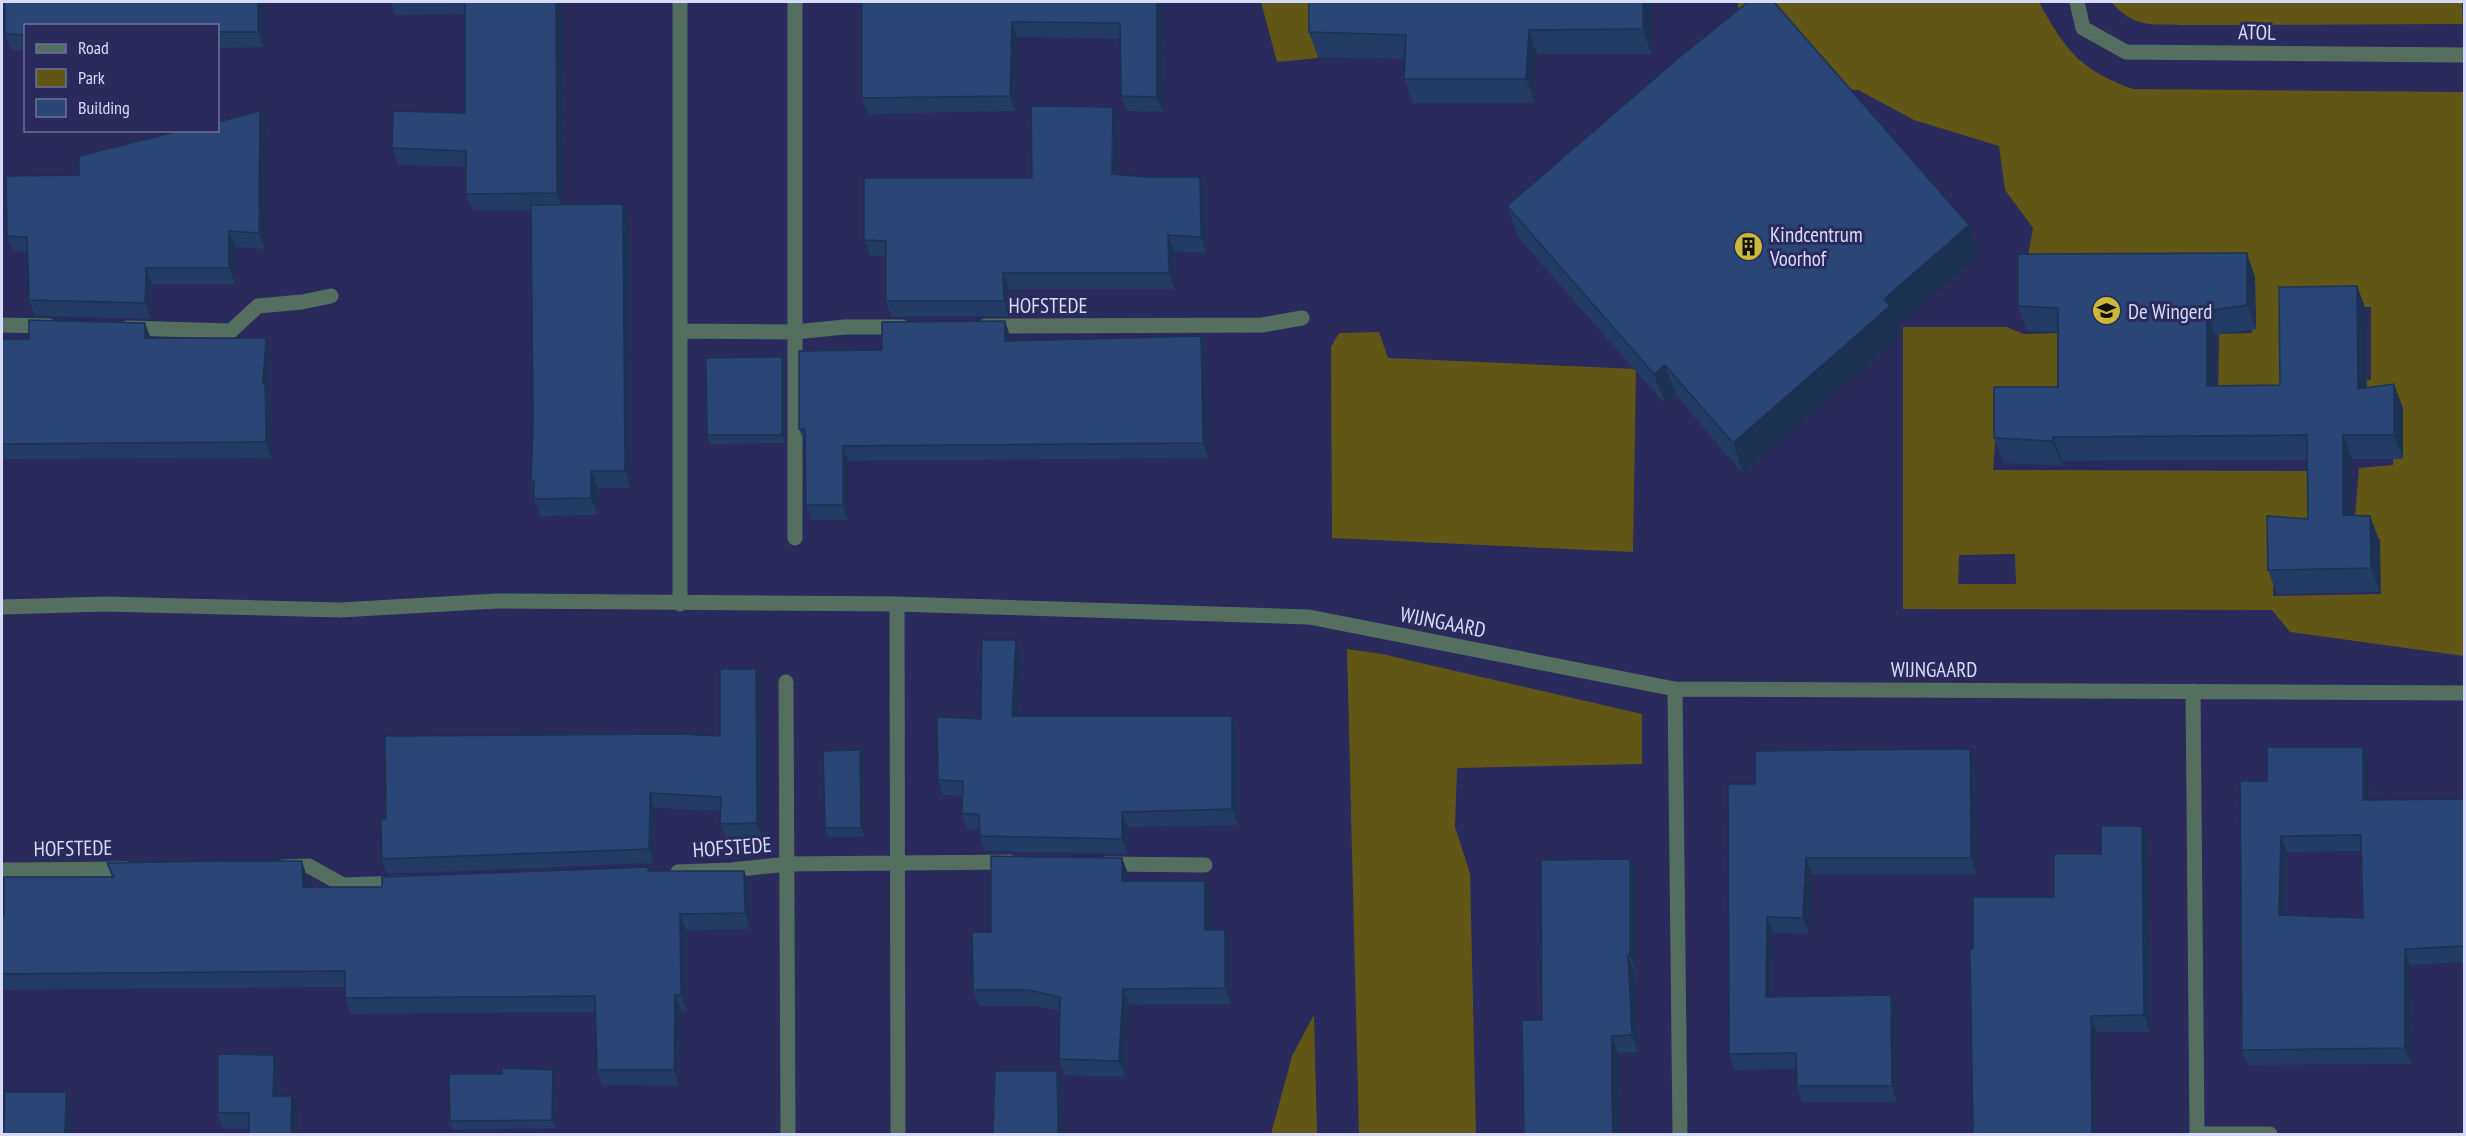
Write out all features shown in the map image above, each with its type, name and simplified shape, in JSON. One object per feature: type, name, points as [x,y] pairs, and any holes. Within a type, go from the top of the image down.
[{"type":"street","points":[[680,2],[681,604]]},
{"type":"street","points":[[795,2],[795,538]]},
{"type":"street","name":"ATOL","points":[[2077,2],[2083,28],[2126,52],[2464,55]]},
{"type":"street","points":[[111,328],[231,331],[258,306],[302,303],[331,296]]},
{"type":"street","name":"HOFSTEDE","points":[[976,326],[1262,325],[1302,318]]},
{"type":"street","points":[[2,325],[63,326]]},
{"type":"street","points":[[680,331],[795,332],[845,327],[916,327]]},
{"type":"street","points":[[2,607],[105,604],[340,610],[497,601],[897,604],[898,1134]]},
{"type":"street","name":"WIJNGAARD","points":[[897,604],[1309,617],[1675,689],[2464,693]]},
{"type":"street","name":"HOFSTEDE","points":[[786,682],[788,1134]]},
{"type":"street","points":[[1675,689],[1680,1134]]},
{"type":"street","points":[[2193,692],[2197,1134],[2270,1134]]},
{"type":"street","name":"HOFSTEDE","points":[[657,872],[731,870],[788,864],[1022,863]]},
{"type":"street","points":[[1091,864],[1205,865]]},
{"type":"street","points":[[262,867],[309,866],[343,885],[413,882]]},
{"type":"street","name":"HOFSTEDE","points":[[2,870],[144,868]]},
{"type":"green space","points":[[1261,2],[1317,2],[1318,58],[1277,62]]},
{"type":"green space","points":[[1738,2],[2039,2],[2057,33],[2076,56],[2100,74],[2133,89],[2464,92],[2464,656],[2290,632],[2272,610],[1903,609],[1903,327],[2006,327],[2024,334],[2061,333],[2062,408],[1998,407],[1993,470],[2312,471],[2313,538],[2274,538],[2273,596],[2381,594],[2380,539],[2353,540],[2359,468],[2393,465],[2395,407],[2334,404],[2332,382],[2371,380],[2371,307],[2286,307],[2293,382],[2218,408],[2219,334],[2252,333],[2254,279],[2024,278],[2033,228],[2005,190],[1999,146],[1914,120],[1858,90],[1771,89],[1740,97]],"holes":[[[2015,554],[2016,584],[1958,584],[1959,555]]]},
{"type":"green space","points":[[2111,2],[2462,2],[2463,24],[2152,24],[2128,16]]},
{"type":"green space","points":[[1379,332],[1388,358],[1636,369],[1633,552],[1332,538],[1331,347],[1339,333]]},
{"type":"green space","points":[[1347,649],[1382,654],[1642,714],[1642,764],[1457,768],[1455,827],[1470,873],[1476,1134],[1359,1134]]},
{"type":"green space","points":[[1314,1015],[1317,1134],[1271,1134],[1292,1056]]},
{"type":"building","points":[[5,2],[258,2],[258,32],[219,32],[219,24],[24,24],[24,35],[5,34]]},
{"type":"building","points":[[465,2],[556,2],[557,193],[466,194],[466,151],[392,148],[393,111],[465,113]]},
{"type":"building","points":[[862,2],[1157,2],[1157,97],[1121,96],[1120,23],[1012,22],[1010,96],[862,98]]},
{"type":"building","points":[[1309,2],[1643,2],[1643,29],[1529,30],[1526,79],[1404,79],[1406,35],[1309,32]]},
{"type":"building","name":"Kindcentrum Voorhof","points":[[1748,2],[1774,2],[1969,225],[1884,299],[1890,306],[1733,443],[1665,365],[1654,374],[1507,206],[1676,60]]},
{"type":"building","points":[[1031,106],[1113,107],[1112,174],[1146,177],[1200,177],[1201,237],[1168,235],[1169,273],[1003,273],[1004,301],[886,301],[886,241],[864,240],[864,178],[1032,178]]},
{"type":"building","points":[[260,111],[259,233],[229,231],[229,268],[146,268],[145,303],[29,300],[27,237],[7,236],[6,176],[79,175],[79,156],[175,132],[219,132],[219,122]]},
{"type":"building","points":[[623,204],[625,471],[591,471],[591,498],[534,499],[534,481],[531,481],[533,423],[531,205]]},
{"type":"building","points":[[2247,253],[2247,305],[2207,311],[2207,386],[2280,385],[2279,287],[2357,286],[2358,389],[2394,384],[2394,435],[2343,435],[2343,515],[2370,516],[2371,568],[2268,570],[2267,516],[2308,519],[2307,435],[2053,437],[2053,441],[1994,438],[1994,387],[2058,387],[2058,308],[2018,306],[2018,254]]},
{"type":"building","points":[[29,320],[145,323],[145,338],[266,338],[263,384],[265,384],[266,442],[2,444],[2,339],[29,339]]},
{"type":"building","points":[[1005,321],[1005,341],[1201,336],[1203,443],[843,446],[843,505],[806,505],[805,429],[799,429],[799,351],[882,350],[882,322]]},
{"type":"building","points":[[782,357],[782,435],[707,435],[706,358]]},
{"type":"building","points":[[982,640],[1016,640],[1012,716],[1232,716],[1232,809],[1122,812],[1122,839],[980,836],[979,814],[962,814],[963,781],[938,780],[937,717],[981,719]]},
{"type":"building","points":[[720,669],[756,669],[757,823],[720,824],[721,797],[650,793],[649,849],[382,859],[381,819],[386,819],[385,736],[678,734],[720,736]]},
{"type":"building","points":[[2267,747],[2363,747],[2363,800],[2464,799],[2464,946],[2405,949],[2405,1048],[2242,1050],[2240,781],[2267,781]],"holes":[[[2361,835],[2363,918],[2279,915],[2281,836]]]},
{"type":"building","points":[[1970,749],[1971,858],[1806,858],[1803,918],[1767,917],[1766,997],[1891,995],[1892,1086],[1797,1086],[1796,1053],[1729,1054],[1728,784],[1755,784],[1755,751]]},
{"type":"building","points":[[860,750],[861,828],[825,828],[823,751]]},
{"type":"building","points":[[2101,826],[2142,826],[2144,1015],[2091,1016],[2092,1134],[1973,1134],[1970,949],[1973,949],[1973,897],[2054,897],[2054,854],[2101,854]]},
{"type":"building","points":[[991,856],[1122,858],[1122,881],[1205,881],[1205,930],[1225,930],[1225,988],[1123,989],[1119,1061],[1059,1059],[1060,997],[1028,990],[973,990],[972,932],[991,932]]},
{"type":"building","points":[[1630,859],[1630,955],[1628,955],[1632,1035],[1612,1036],[1613,1134],[1524,1134],[1522,1020],[1542,1020],[1541,860]]},
{"type":"building","points":[[302,861],[303,887],[382,887],[382,877],[648,867],[648,871],[744,871],[745,913],[680,914],[681,995],[675,995],[674,1070],[597,1070],[595,996],[345,998],[345,971],[2,974],[4,877],[114,877],[107,863]]},
{"type":"building","points":[[218,1054],[274,1055],[273,1096],[292,1096],[291,1134],[249,1134],[249,1113],[218,1113]]},
{"type":"building","points":[[502,1068],[553,1070],[552,1120],[450,1121],[449,1074],[502,1074]]},
{"type":"building","points":[[995,1071],[1057,1071],[1058,1134],[993,1134]]},
{"type":"building","points":[[5,1092],[66,1092],[65,1134],[4,1134]]},
{"type":"place","name":"Kindcentrum Voorhof","points":[[1749,246]]},
{"type":"place","name":"De Wingerd","points":[[2107,311]]}]
